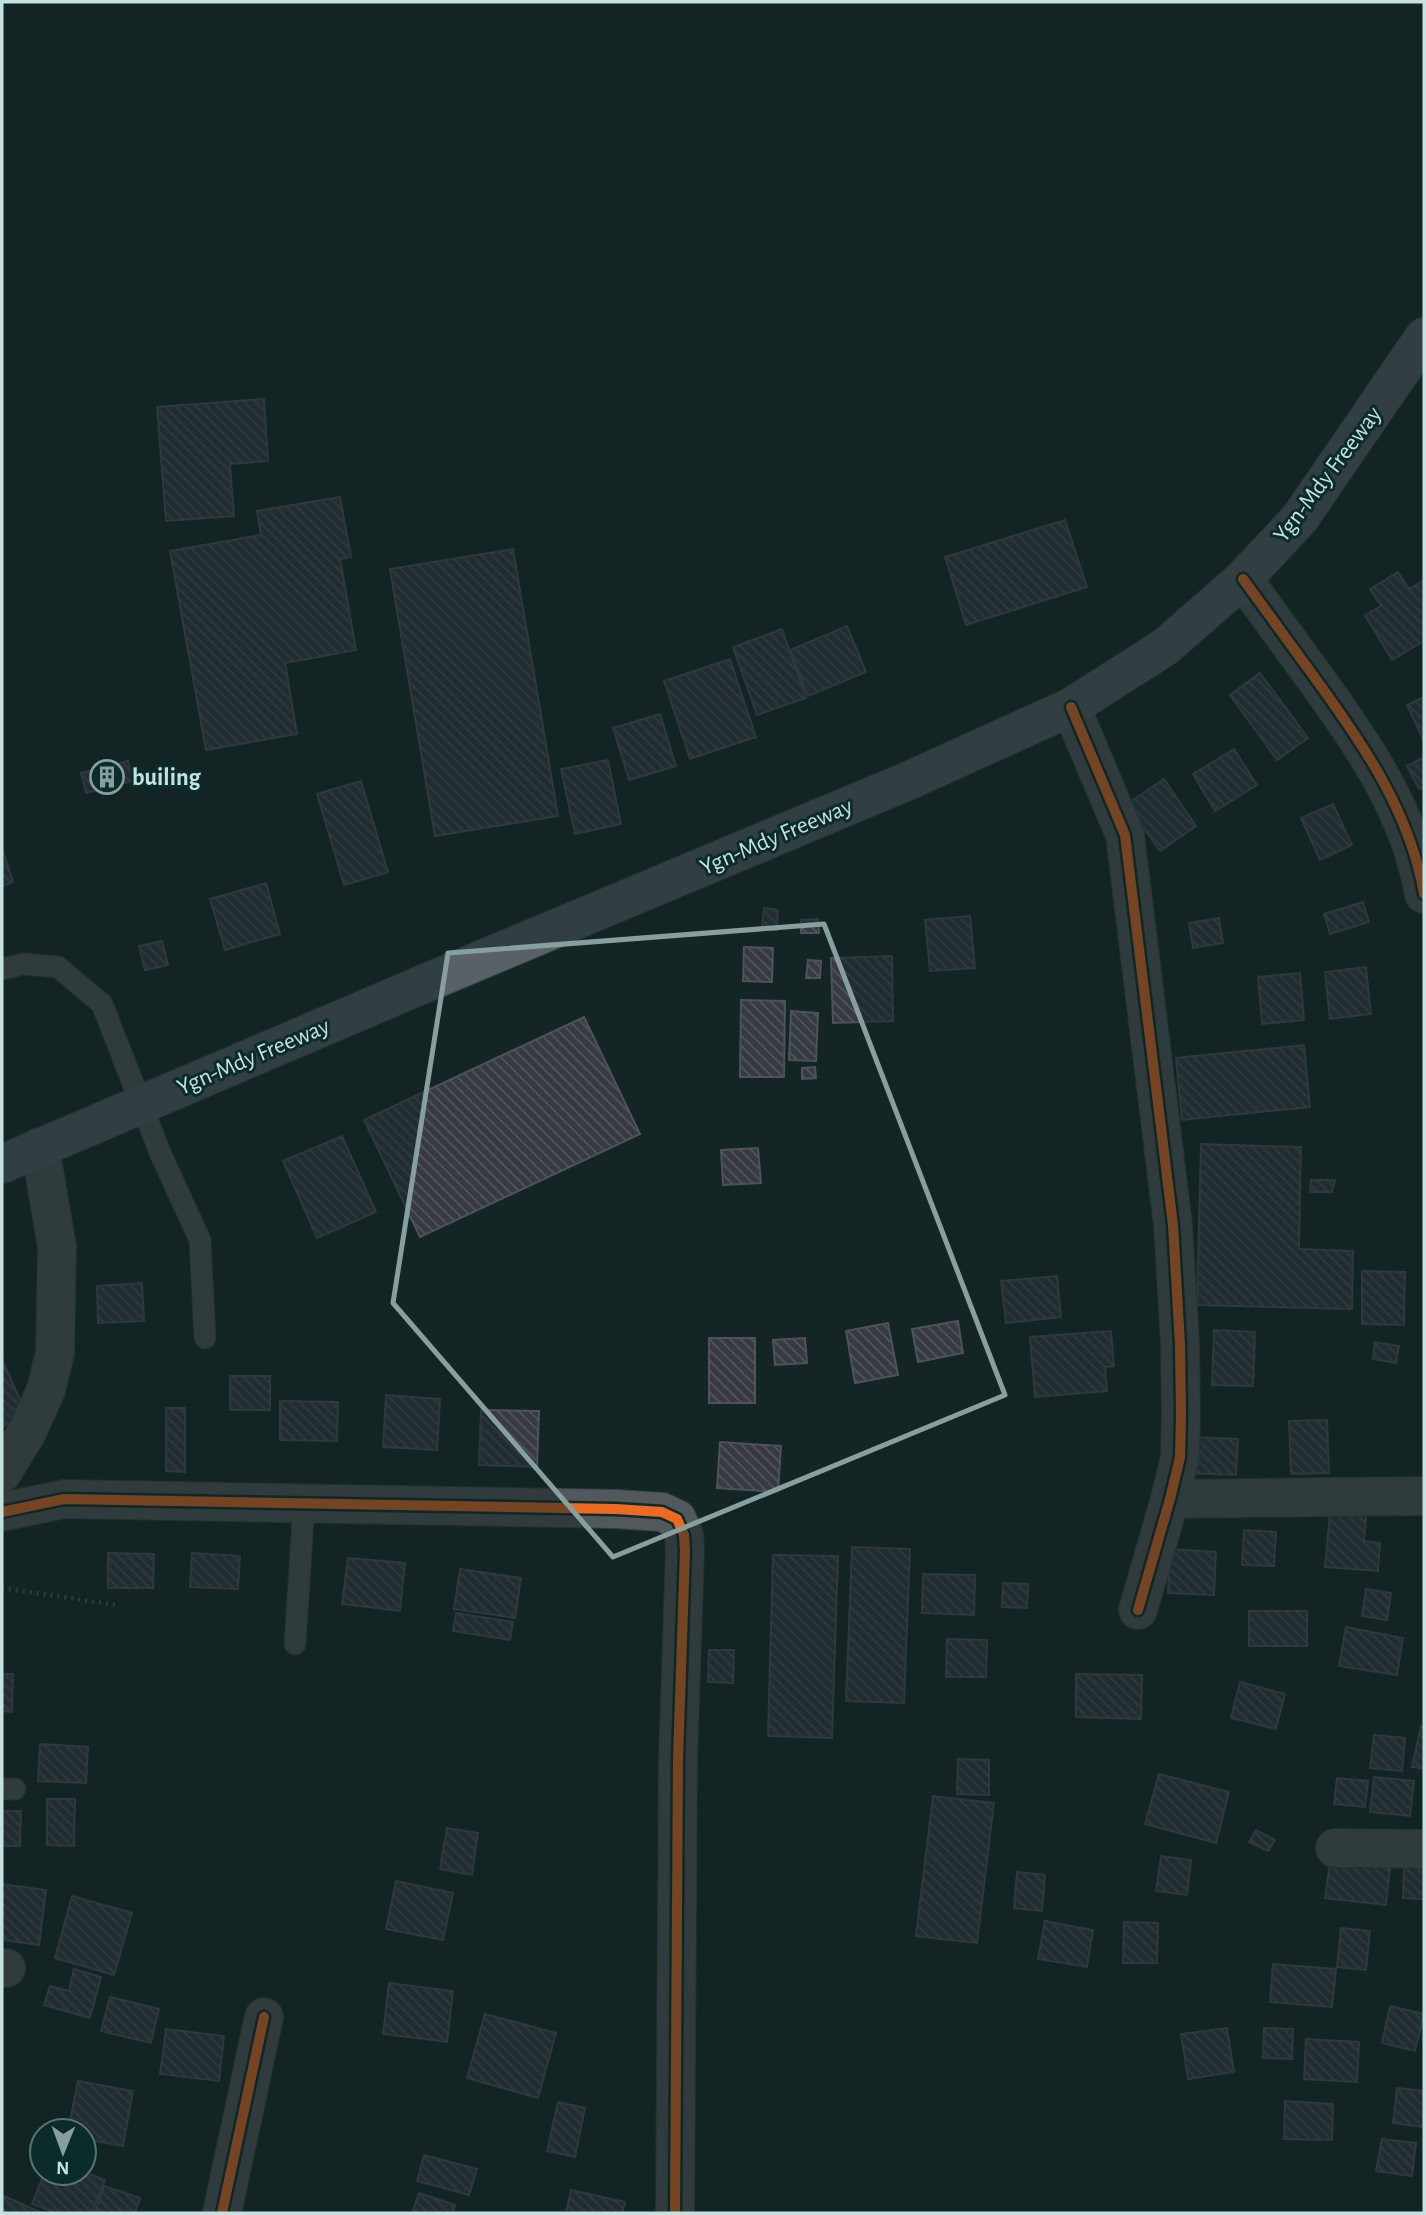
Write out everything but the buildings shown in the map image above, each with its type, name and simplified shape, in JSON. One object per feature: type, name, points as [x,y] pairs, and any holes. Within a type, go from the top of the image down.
[{"type":"main road","name":"Ygn-Mdy Freeway","points":[[2,1164],[910,780],[1071,707],[1166,647],[1243,579],[1300,518],[1424,338]]},
{"type":"street","points":[[1243,579],[1332,701],[1378,770],[1405,824],[1424,894]]},
{"type":"street","points":[[1071,707],[1125,835],[1173,1225],[1178,1290],[1180,1457],[1138,1610]]},
{"type":"street","points":[[2,1473],[27,1432],[46,1391],[55,1353],[57,1247],[40,1147]]},
{"type":"street","points":[[1170,1499],[1424,1496]]},
{"type":"street","points":[[2,1513],[64,1499],[615,1509],[662,1512],[677,1519],[685,1551],[678,1759],[674,2213]]},
{"type":"street","points":[[1335,1848],[1424,1849]]},
{"type":"street","points":[[222,2213],[264,2017]]},
{"type":"lane","points":[[2,969],[23,964],[58,967],[102,1004],[161,1155],[200,1240],[205,1338]]},
{"type":"lane","points":[[295,1644],[304,1504]]},
{"type":"path","points":[[2,1588],[116,1605]]},
{"type":"highlighted area","points":[[824,924],[1005,1395],[613,1557],[393,1303],[448,953]]},
{"type":"cycle path","points":[[1243,579],[1333,703],[1382,780],[1408,835],[1424,894]]},
{"type":"cycle path","points":[[1071,707],[1125,835],[1173,1225],[1180,1344],[1180,1457],[1138,1610]]},
{"type":"cycle path","points":[[2,1512],[64,1499],[616,1509],[662,1512],[677,1519],[684,1535],[685,1551],[678,1759],[675,2213]]},
{"type":"cycle path","points":[[222,2213],[264,2017]]},
{"type":"place","name":"builing","points":[[107,777]]}]
